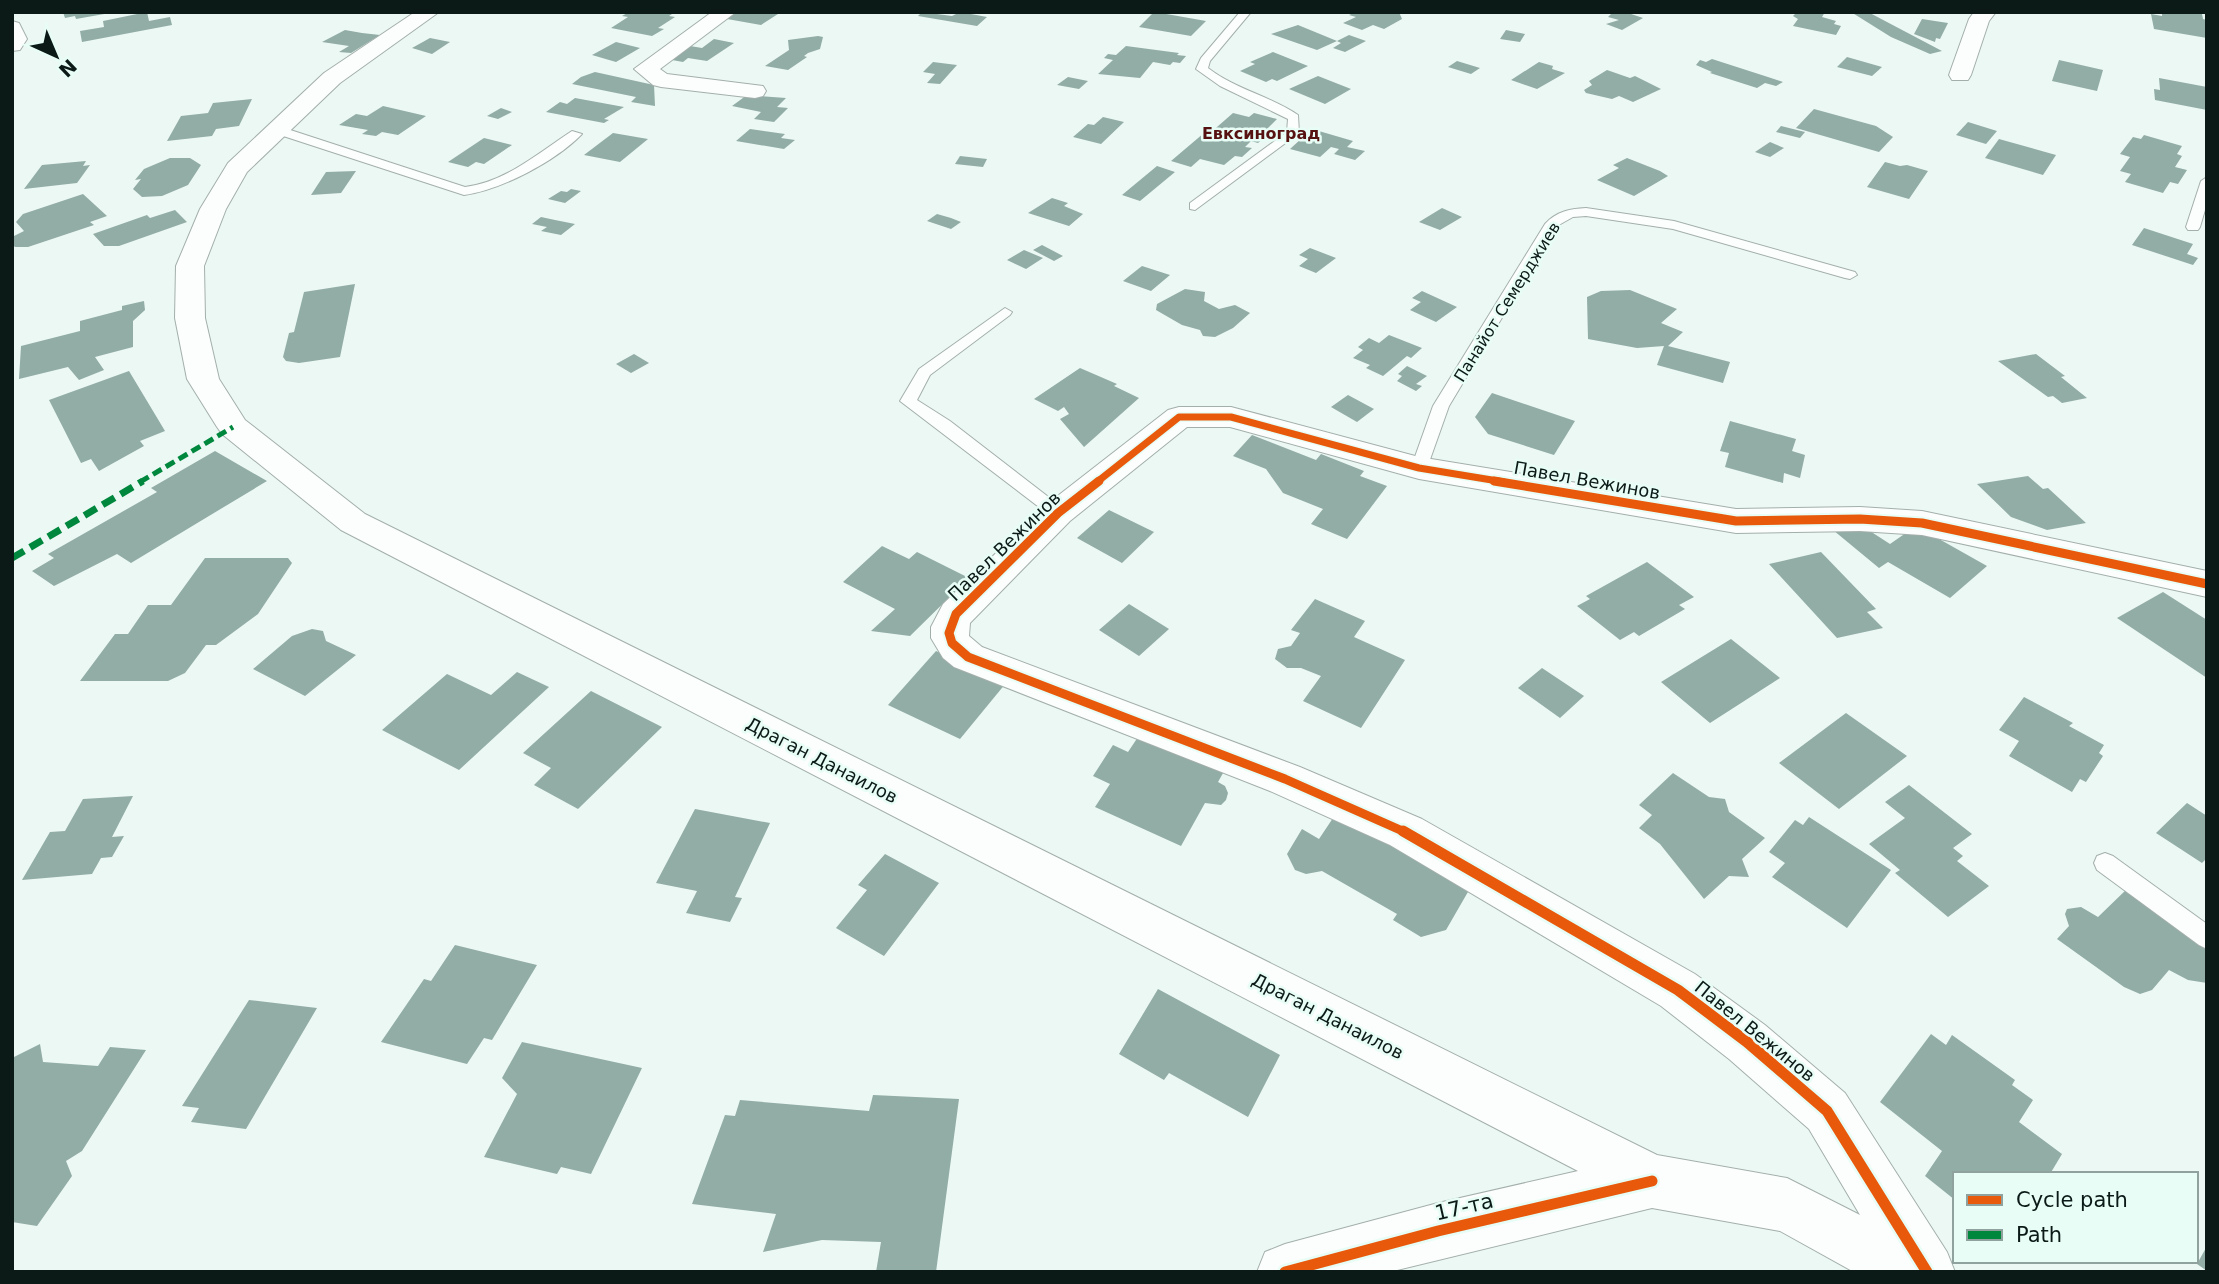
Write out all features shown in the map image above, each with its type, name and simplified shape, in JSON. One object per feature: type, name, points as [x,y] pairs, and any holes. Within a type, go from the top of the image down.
[{"type":"street","name":"Драган Данаилов","points":[[429,12],[332,78],[275,129],[237,168],[213,209],[190,267],[190,318],[203,379],[233,427],[353,522],[1653,1181],[1787,1205],[1910,1272]]},
{"type":"street","points":[[726,12],[645,69],[661,80],[754,92]]},
{"type":"street","points":[[1960,75],[1979,19],[1986,12]]},
{"type":"street","points":[[12,27],[16,39],[12,45]]},
{"type":"street","name":"Павел Вежинов","points":[[1927,1272],[1827,1111],[1747,1042],[1678,990],[1406,832],[1285,779],[1136,724],[968,657],[954,648],[948,637],[949,625],[956,614],[1058,513],[1179,417],[1231,417],[1419,468],[1736,521],[1860,519],[1922,523],[2207,584]]},
{"type":"street","name":"17-та","points":[[1285,1272],[1438,1231],[1653,1181]]},
{"type":"lane","points":[[1195,206],[1293,133],[1294,118],[1279,106],[1212,78],[1202,69],[1205,60],[1246,12]]},
{"type":"lane","points":[[275,129],[464,191],[476,191],[498,184],[576,134]]},
{"type":"lane","points":[[2193,228],[2207,181]]},
{"type":"lane","name":"Панайот Семерджиев","points":[[1419,468],[1441,406],[1552,224],[1559,218],[1586,212],[1674,225],[1850,275]]},
{"type":"lane","points":[[1004,312],[924,372],[908,401],[944,425],[1058,513]]},
{"type":"lane","points":[[2105,863],[2207,938]]},
{"type":"building","points":[[63,12],[110,13],[76,19],[75,16],[65,18]]},
{"type":"building","points":[[147,12],[149,21],[170,17],[172,25],[82,42],[80,31],[104,27],[103,21]]},
{"type":"building","points":[[629,12],[675,12],[669,16],[675,17],[658,28],[664,29],[652,36],[611,28],[628,17],[622,16]]},
{"type":"building","points":[[737,12],[778,14],[761,25],[727,19]]},
{"type":"building","points":[[922,12],[952,16],[960,12],[987,17],[977,26],[918,16]]},
{"type":"building","points":[[1154,12],[1206,21],[1191,36],[1139,27]]},
{"type":"building","points":[[1355,12],[1399,12],[1402,19],[1384,29],[1373,25],[1362,30],[1343,23],[1356,17],[1349,15]]},
{"type":"building","points":[[1613,12],[1643,18],[1622,30],[1606,24],[1619,20],[1608,17]]},
{"type":"building","points":[[1803,12],[1825,12],[1822,17],[1836,21],[1834,24],[1841,26],[1836,35],[1793,26],[1798,19],[1793,16]]},
{"type":"building","points":[[1851,12],[1868,12],[1942,51],[1930,54],[1891,37]]},
{"type":"building","points":[[2162,12],[2202,14],[2203,19],[2207,20],[2207,38],[2154,29],[2151,14],[2162,16]]},
{"type":"building","points":[[1922,19],[1948,23],[1940,39],[1936,38],[1935,42],[1914,34]]},
{"type":"building","points":[[1298,25],[1337,41],[1317,50],[1271,34]]},
{"type":"building","points":[[345,30],[380,35],[351,53],[339,52],[349,46],[322,42]]},
{"type":"building","points":[[1506,30],[1525,34],[1520,42],[1500,39]]},
{"type":"building","points":[[1349,35],[1366,41],[1345,52],[1333,48],[1341,43],[1337,41]]},
{"type":"building","points":[[823,37],[820,49],[808,53],[804,56],[807,57],[788,70],[765,66],[789,50],[788,40]]},
{"type":"building","points":[[430,38],[450,42],[432,54],[412,48]]},
{"type":"building","points":[[714,39],[734,43],[707,61],[688,58],[683,62],[661,58],[690,46],[702,48]]},
{"type":"building","points":[[616,42],[640,48],[616,62],[592,55]]},
{"type":"building","points":[[1126,46],[1186,56],[1180,63],[1173,62],[1170,65],[1153,62],[1140,78],[1098,74],[1113,60],[1104,58],[1108,54],[1116,55]]},
{"type":"building","points":[[1273,52],[1308,66],[1277,81],[1272,79],[1266,82],[1240,71],[1255,64],[1250,62]]},
{"type":"building","points":[[1847,57],[1882,67],[1872,76],[1837,67]]},
{"type":"building","points":[[1712,59],[1783,82],[1776,86],[1765,83],[1757,88],[1710,73],[1712,72],[1696,65],[1700,60],[1706,62]]},
{"type":"building","points":[[2059,60],[2103,70],[2097,91],[2052,81]]},
{"type":"building","points":[[1457,61],[1480,68],[1471,74],[1448,67]]},
{"type":"building","points":[[933,62],[957,65],[940,84],[927,83],[935,74],[923,72]]},
{"type":"building","points":[[1539,62],[1565,73],[1537,89],[1511,80]]},
{"type":"building","points":[[1607,70],[1630,78],[1635,76],[1661,89],[1633,102],[1619,96],[1612,99],[1586,93],[1584,90],[1592,85],[1589,81]]},
{"type":"building","points":[[595,72],[654,85],[655,106],[631,102],[636,97],[572,84]]},
{"type":"building","points":[[1318,76],[1351,89],[1325,104],[1289,89]]},
{"type":"building","points":[[1068,77],[1088,81],[1079,89],[1057,85]]},
{"type":"building","points":[[2159,78],[2207,87],[2207,110],[2155,100],[2154,89],[2160,90]]},
{"type":"building","points":[[747,95],[786,98],[777,107],[788,108],[774,122],[754,119],[761,112],[732,106]]},
{"type":"building","points":[[575,98],[624,107],[604,119],[609,120],[604,123],[546,112],[560,102],[567,104]]},
{"type":"building","points":[[252,99],[239,126],[216,129],[212,136],[167,141],[181,116],[208,113],[213,103]]},
{"type":"building","points":[[383,106],[426,116],[398,135],[382,132],[376,136],[362,134],[368,130],[339,125],[356,114],[367,116]]},
{"type":"building","points":[[501,108],[512,112],[498,119],[487,116]]},
{"type":"building","points":[[1814,109],[1876,126],[1893,137],[1879,152],[1796,128]]},
{"type":"building","points":[[1233,113],[1249,117],[1254,113],[1277,119],[1264,132],[1268,134],[1258,143],[1251,141],[1245,147],[1252,148],[1242,157],[1235,156],[1224,165],[1200,159],[1191,167],[1171,161],[1204,133],[1209,134]]},
{"type":"building","points":[[1103,117],[1124,122],[1101,144],[1073,137],[1088,124],[1094,125]]},
{"type":"building","points":[[1968,122],[1997,131],[1986,144],[1956,135]]},
{"type":"building","points":[[1781,126],[1805,132],[1800,138],[1776,132]]},
{"type":"building","points":[[750,129],[785,134],[781,138],[795,140],[784,149],[736,141]]},
{"type":"building","points":[[1312,129],[1353,141],[1347,147],[1365,151],[1355,160],[1334,154],[1339,149],[1331,147],[1320,157],[1290,149]]},
{"type":"building","points":[[613,133],[648,139],[620,162],[584,155]]},
{"type":"building","points":[[2144,135],[2182,146],[2177,154],[2182,156],[2175,167],[2187,170],[2178,184],[2170,182],[2163,193],[2125,182],[2131,174],[2120,171],[2130,157],[2120,154],[2133,137],[2141,139]]},
{"type":"building","points":[[484,138],[512,145],[484,164],[476,162],[468,167],[448,162]]},
{"type":"building","points":[[1999,139],[2056,155],[2043,175],[1985,158]]},
{"type":"building","points":[[1770,142],[1784,148],[1770,157],[1755,152]]},
{"type":"building","points":[[960,156],[987,159],[983,167],[955,164]]},
{"type":"building","points":[[170,158],[190,158],[201,165],[188,185],[162,196],[142,197],[133,189],[141,179],[135,180],[144,169]]},
{"type":"building","points":[[1627,158],[1668,176],[1634,196],[1597,180],[1619,168],[1613,165]]},
{"type":"building","points":[[86,161],[83,166],[90,165],[77,183],[24,189],[42,165]]},
{"type":"building","points":[[1885,162],[1928,171],[1909,199],[1867,187]]},
{"type":"building","points":[[1157,166],[1175,172],[1140,201],[1122,195]]},
{"type":"building","points":[[356,171],[341,193],[311,195],[326,172]]},
{"type":"building","points":[[571,189],[581,191],[565,203],[548,199],[561,191],[567,192]]},
{"type":"building","points":[[83,194],[107,216],[90,222],[94,225],[28,247],[15,247],[12,244],[12,237],[24,231],[16,222],[23,214]]},
{"type":"building","points":[[1052,198],[1068,203],[1064,206],[1083,214],[1069,226],[1028,213]]},
{"type":"building","points":[[1442,208],[1462,217],[1440,230],[1419,222]]},
{"type":"building","points":[[175,210],[187,222],[119,246],[104,246],[93,234],[147,215],[150,218]]},
{"type":"building","points":[[937,214],[961,222],[951,229],[927,221]]},
{"type":"building","points":[[541,217],[575,224],[561,235],[541,231],[547,227],[532,224]]},
{"type":"building","points":[[2144,228],[2193,244],[2187,254],[2198,258],[2193,265],[2132,245]]},
{"type":"building","points":[[1042,245],[1063,256],[1054,261],[1033,250]]},
{"type":"building","points":[[1310,248],[1336,258],[1316,273],[1299,266],[1308,259],[1299,255]]},
{"type":"building","points":[[1024,250],[1043,258],[1026,269],[1007,260]]},
{"type":"building","points":[[1142,266],[1170,275],[1151,291],[1123,281]]},
{"type":"building","points":[[355,284],[340,357],[299,363],[286,361],[283,357],[289,333],[294,332],[304,292]]},
{"type":"building","points":[[1185,289],[1205,292],[1204,301],[1219,309],[1235,305],[1250,313],[1233,328],[1215,337],[1203,336],[1200,330],[1182,325],[1156,310],[1157,304]]},
{"type":"building","points":[[1630,290],[1677,309],[1661,323],[1683,332],[1668,346],[1730,362],[1723,383],[1657,365],[1664,346],[1637,348],[1588,339],[1587,297],[1601,291]]},
{"type":"building","points":[[1422,291],[1457,307],[1436,322],[1410,310],[1421,302],[1412,298]]},
{"type":"building","points":[[144,301],[145,310],[133,321],[133,347],[95,357],[104,370],[79,380],[68,367],[19,379],[21,346],[80,331],[80,321]]},
{"type":"building","points":[[1389,335],[1422,348],[1411,358],[1407,356],[1383,376],[1366,368],[1370,365],[1353,358],[1363,350],[1358,347],[1369,338],[1379,343]]},
{"type":"building","points":[[634,354],[649,363],[631,373],[616,364]]},
{"type":"building","points":[[2036,354],[2065,376],[2061,377],[2087,398],[2062,403],[2053,396],[2048,397],[1998,361]]},
{"type":"building","points":[[1407,366],[1427,376],[1416,384],[1422,386],[1416,391],[1397,381],[1402,376],[1398,374]]},
{"type":"building","points":[[1080,368],[1117,384],[1114,386],[1139,398],[1084,447],[1060,419],[1069,414],[1064,407],[1058,411],[1034,399]]},
{"type":"building","points":[[129,371],[165,431],[140,441],[144,446],[99,471],[91,459],[81,463],[49,400]]},
{"type":"building","points":[[1492,393],[1575,421],[1554,455],[1488,434],[1475,417]]},
{"type":"building","points":[[1348,395],[1374,409],[1357,422],[1331,407]]},
{"type":"building","points":[[1730,421],[1796,439],[1792,451],[1805,455],[1800,478],[1784,473],[1783,483],[1725,467],[1729,453],[1720,451]]},
{"type":"building","points":[[1252,435],[1316,460],[1321,454],[1364,471],[1360,476],[1387,486],[1347,539],[1311,524],[1323,509],[1283,493],[1266,469],[1233,456]]},
{"type":"building","points":[[215,451],[267,481],[131,563],[117,554],[54,586],[32,571],[54,558],[48,554],[157,492],[151,488]]},
{"type":"building","points":[[2028,476],[2043,489],[2048,488],[2086,523],[2047,530],[2011,517],[1977,484]]},
{"type":"building","points":[[1109,510],[1154,532],[1122,563],[1077,538]]},
{"type":"building","points":[[1856,522],[1890,544],[1916,526],[1987,566],[1950,598],[1888,562],[1879,568],[1833,530]]},
{"type":"building","points":[[882,546],[909,559],[917,552],[969,578],[910,636],[871,631],[895,609],[843,582]]},
{"type":"building","points":[[1821,552],[1876,609],[1867,612],[1883,628],[1837,638],[1769,564]]},
{"type":"building","points":[[205,558],[288,558],[292,563],[258,614],[216,645],[206,645],[185,673],[168,681],[80,681],[115,634],[128,634],[148,605],[171,605]]},
{"type":"building","points":[[1647,562],[1694,597],[1679,605],[1685,609],[1639,636],[1634,632],[1620,640],[1577,606],[1590,599],[1586,596]]},
{"type":"building","points":[[2163,592],[2207,620],[2207,678],[2117,618]]},
{"type":"building","points":[[1315,599],[1365,621],[1354,637],[1405,660],[1361,728],[1303,701],[1321,676],[1301,668],[1287,668],[1275,659],[1278,649],[1291,646],[1300,633],[1291,630]]},
{"type":"building","points":[[1129,604],[1169,629],[1139,656],[1099,630]]},
{"type":"building","points":[[312,629],[323,631],[326,641],[356,655],[305,696],[253,669],[292,636]]},
{"type":"building","points":[[1731,639],[1780,678],[1710,723],[1661,682]]},
{"type":"building","points":[[936,651],[1006,683],[960,739],[888,705]]},
{"type":"building","points":[[1542,668],[1584,696],[1560,718],[1518,688]]},
{"type":"building","points":[[517,672],[549,687],[459,770],[382,730],[447,674],[491,695]]},
{"type":"building","points":[[591,691],[662,727],[578,809],[534,785],[551,768],[523,753]]},
{"type":"building","points":[[2024,697],[2073,723],[2069,726],[2104,745],[2099,753],[2103,756],[2086,782],[2080,779],[2072,792],[2009,756],[2019,741],[1999,730]]},
{"type":"building","points":[[1846,713],[1907,756],[1839,809],[1779,763]]},
{"type":"building","points":[[1142,731],[1227,766],[1218,782],[1225,786],[1228,793],[1226,800],[1221,805],[1205,803],[1181,846],[1095,807],[1110,784],[1093,776],[1113,745],[1128,752]]},
{"type":"building","points":[[1673,773],[1709,797],[1725,799],[1729,812],[1765,838],[1742,859],[1749,877],[1729,876],[1704,899],[1660,844],[1639,828],[1652,815],[1639,805]]},
{"type":"building","points":[[1909,785],[1972,834],[1953,848],[1963,856],[1957,861],[1989,886],[1948,917],[1895,873],[1900,870],[1869,844],[1905,818],[1885,802]]},
{"type":"building","points":[[133,796],[112,837],[124,836],[112,857],[101,858],[92,874],[22,880],[50,832],[65,831],[83,799]]},
{"type":"building","points":[[2187,803],[2207,816],[2207,858],[2202,863],[2156,833]]},
{"type":"building","points":[[1341,806],[1476,878],[1446,930],[1421,937],[1393,920],[1397,914],[1322,871],[1306,874],[1295,870],[1287,854],[1302,829],[1319,839]]},
{"type":"building","points":[[695,809],[770,823],[735,897],[742,898],[730,922],[686,913],[697,891],[656,883]]},
{"type":"building","points":[[1809,817],[1891,870],[1847,928],[1772,877],[1785,863],[1769,852],[1795,820],[1803,825]]},
{"type":"building","points":[[885,854],[939,883],[884,956],[836,928],[867,890],[858,885]]},
{"type":"building","points":[[2128,888],[2207,946],[2207,983],[2188,980],[2169,970],[2152,990],[2140,994],[2124,987],[2057,939],[2069,926],[2065,914],[2067,909],[2081,907],[2098,917]]},
{"type":"building","points":[[455,945],[537,965],[492,1040],[484,1038],[467,1064],[381,1042],[424,979],[431,981]]},
{"type":"building","points":[[1158,989],[1280,1055],[1248,1117],[1169,1073],[1164,1080],[1119,1054]]},
{"type":"building","points":[[249,1000],[317,1008],[246,1129],[191,1122],[199,1108],[182,1106]]},
{"type":"building","points":[[1931,1034],[1946,1045],[1952,1035],[2015,1080],[2012,1085],[2033,1100],[2019,1122],[2062,1154],[2051,1172],[1953,1172],[1953,1198],[1925,1176],[1942,1151],[1880,1102]]},
{"type":"building","points":[[522,1042],[642,1068],[591,1174],[561,1167],[557,1174],[484,1157],[517,1094],[502,1078]]},
{"type":"building","points":[[40,1044],[43,1062],[98,1066],[110,1047],[146,1050],[82,1151],[66,1161],[72,1176],[37,1226],[12,1222],[12,1058]]},
{"type":"building","points":[[873,1095],[959,1099],[936,1272],[876,1272],[881,1242],[822,1240],[763,1252],[776,1214],[692,1204],[725,1115],[735,1116],[740,1100],[869,1111]]},
{"type":"building","points":[[2207,1246],[2207,1271],[2198,1262]]},
{"type":"marked path","points":[[12,558],[233,427]]},
{"type":"cycle path","points":[[1927,1272],[1827,1111],[1747,1042],[1678,990],[1406,832],[1285,779],[968,657],[952,643],[949,633],[952,621],[1058,513],[1179,417],[1231,417],[1419,468],[1736,521],[1860,519],[1922,523],[2207,584]]},
{"type":"cycle path","points":[[1285,1272],[1438,1231],[1652,1181]]},
{"type":"district","name":"Евксиноград","points":[[1261,133]]}]
